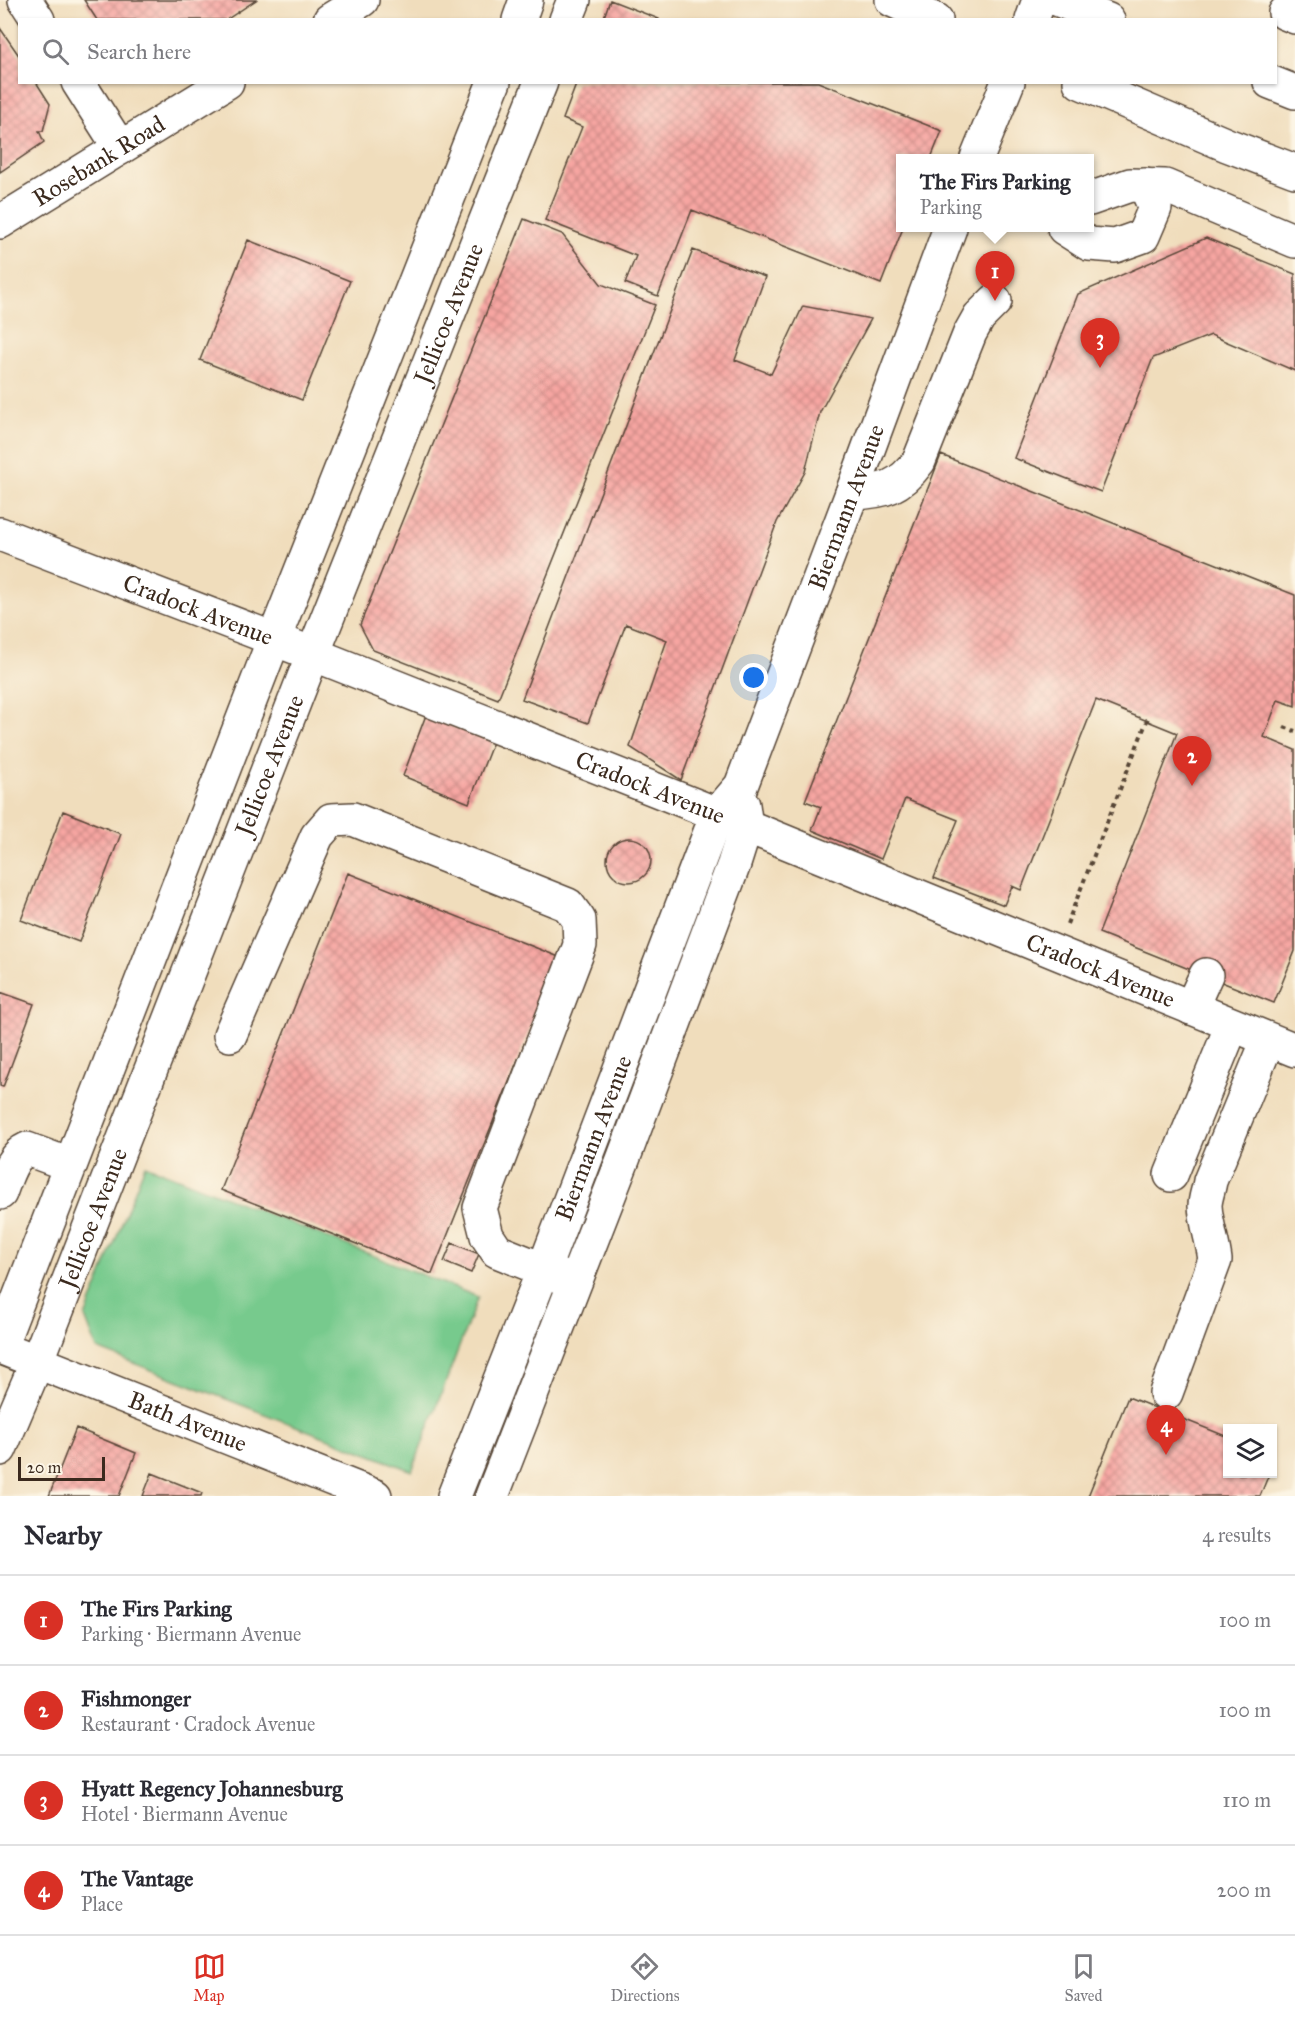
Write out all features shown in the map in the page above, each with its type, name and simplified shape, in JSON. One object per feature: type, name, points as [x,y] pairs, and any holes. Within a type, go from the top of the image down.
[{"type":"street","points":[[25,0],[37,18]]},
{"type":"street","points":[[333,18],[362,0]]},
{"type":"street","points":[[520,18],[526,0]]},
{"type":"street","points":[[567,18],[574,0]]},
{"type":"street","points":[[892,0],[932,18]]},
{"type":"street","points":[[1033,18],[1039,0]]},
{"type":"street","points":[[1059,0],[1103,18]]},
{"type":"street","points":[[79,84],[120,148]]},
{"type":"street","name":"Rosebank Road","points":[[0,222],[224,84]]},
{"type":"street","name":"Jellicoe Avenue","points":[[0,1347],[274,639],[493,84]]},
{"type":"street","name":"Jellicoe Avenue","points":[[0,1449],[37,1362],[313,654],[540,84]]},
{"type":"street","points":[[979,154],[1007,84]]},
{"type":"street","points":[[1085,84],[1227,145],[1295,171]]},
{"type":"street","points":[[1275,84],[1295,92]]},
{"type":"street","points":[[1094,197],[1130,185],[1165,186],[1295,241]]},
{"type":"street","points":[[1070,232],[1089,244],[1115,246],[1143,236],[1155,208],[1145,185]]},
{"type":"street","name":"Biermann Avenue","points":[[454,1496],[591,1145],[732,820],[741,786],[949,232]]},
{"type":"street","points":[[852,493],[873,492],[897,485],[920,461],[970,333],[979,317],[995,301]]},
{"type":"street","name":"Cradock Avenue","points":[[0,534],[313,654],[732,820],[1282,1045]]},
{"type":"street","points":[[230,1035],[317,836],[331,820],[353,819],[568,905],[579,920],[580,945],[480,1208],[487,1236],[497,1251],[574,1282]]},
{"type":"street","name":"Biermann Avenue","points":[[492,1496],[624,1157],[734,864],[732,820]]},
{"type":"street","points":[[1191,1008],[1206,975]]},
{"type":"street","points":[[1171,1175],[1232,1025]]},
{"type":"street","points":[[1166,1393],[1215,1260],[1205,1204],[1210,1181],[1282,1045]]},
{"type":"street","points":[[591,1145],[624,1157]]},
{"type":"street","points":[[0,1193],[14,1159],[21,1151],[27,1149],[70,1165]]},
{"type":"street","name":"Bath Avenue","points":[[0,1347],[375,1496]]},
{"type":"path","points":[[1055,952],[1148,718]]},
{"type":"path","points":[[1284,727],[1295,731]]},
{"type":"green space","points":[[145,1165],[478,1297],[412,1471],[97,1349],[85,1317]]},
{"type":"building","points":[[84,0],[256,0],[229,18],[96,18]]},
{"type":"building","points":[[610,0],[656,18],[604,18]]},
{"type":"building","points":[[0,28],[18,54],[18,84],[37,84],[50,104],[43,131],[39,131],[44,142],[0,172]]},
{"type":"building","points":[[576,84],[823,84],[942,131],[933,154],[896,154],[896,232],[901,232],[881,284],[692,210],[658,296],[625,283],[636,256],[545,220],[582,127],[563,119]]},
{"type":"building","points":[[524,219],[562,234],[601,284],[655,305],[498,699],[373,650],[360,625]]},
{"type":"building","points":[[1206,238],[1295,274],[1295,371],[1211,335],[1153,358],[1101,492],[1014,458],[1078,294]]},
{"type":"building","points":[[248,240],[350,281],[302,400],[200,360]]},
{"type":"building","points":[[693,250],[765,277],[735,360],[771,374],[803,306],[871,319],[820,412],[805,472],[777,522],[681,780],[630,747],[667,640],[626,624],[588,723],[522,699]]},
{"type":"building","points":[[941,455],[1295,595],[1295,706],[1278,700],[1264,737],[1295,750],[1295,951],[1274,1003],[1099,933],[1177,733],[1096,700],[1021,890],[1012,886],[1004,905],[934,878],[958,820],[905,799],[881,859],[812,830],[821,807],[805,801]]},
{"type":"building","points":[[426,715],[493,742],[469,803],[403,776]]},
{"type":"building","points":[[63,811],[121,834],[79,942],[21,920]]},
{"type":"building","points":[[629,838],[638,839],[645,844],[650,851],[650,869],[645,876],[638,881],[629,882],[620,881],[613,876],[608,869],[607,860],[608,851],[613,844],[620,839]]},
{"type":"building","points":[[348,873],[559,957],[432,1274],[221,1190]]},
{"type":"building","points":[[0,992],[34,1004],[3,1087],[0,1086]]},
{"type":"building","points":[[452,1243],[479,1254],[471,1273],[444,1262]]},
{"type":"building","points":[[1128,1397],[1223,1435],[1223,1478],[1267,1478],[1260,1496],[1088,1496]]},
{"type":"building","points":[[76,1428],[136,1453],[119,1496],[49,1496]]},
{"type":"building","points":[[152,1473],[202,1493],[201,1496],[143,1496]]},
{"type":"place","name":"The Firs Parking","points":[[995,301]]},
{"type":"place","name":"Hyatt Regency Johannesburg","points":[[1100,368]]},
{"type":"place","name":"Fishmonger","points":[[1192,786]]},
{"type":"place","name":"The Vantage","points":[[1166,1455]]}]
